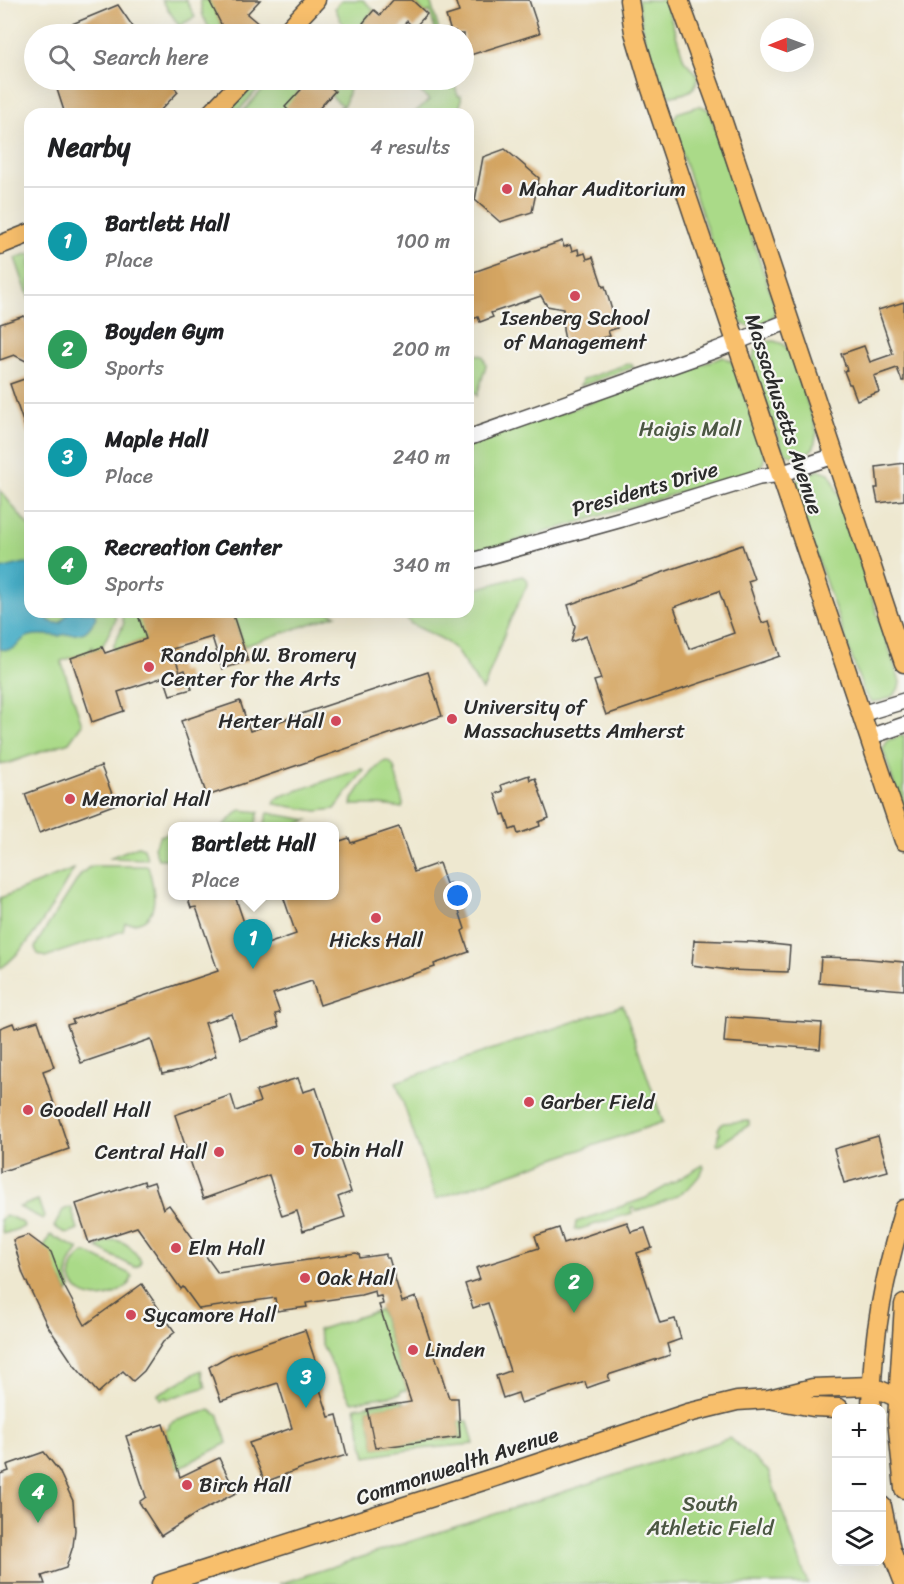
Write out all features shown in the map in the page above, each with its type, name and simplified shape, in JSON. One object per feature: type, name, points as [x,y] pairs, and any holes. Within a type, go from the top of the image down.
[{"type":"main road","points":[[293,24],[316,0]]},
{"type":"main road","name":"Massachusetts Avenue","points":[[629,0],[639,50],[904,841]]},
{"type":"main road","name":"Massachusetts Avenue","points":[[679,0],[716,101],[904,663]]},
{"type":"main road","points":[[216,108],[233,90]]},
{"type":"main road","points":[[0,245],[24,235]]},
{"type":"main road","points":[[873,1404],[871,1386],[874,1343],[881,1294],[904,1209]]},
{"type":"main road","points":[[904,1304],[898,1398],[899,1451],[904,1489]]},
{"type":"main road","name":"Commonwealth Avenue","points":[[161,1584],[688,1413],[737,1401],[769,1399],[813,1388],[871,1386],[898,1398]]},
{"type":"main road","points":[[883,1404],[898,1398]]},
{"type":"main road","name":"Commonwealth Avenue","points":[[769,1399],[813,1407],[832,1408]]},
{"type":"main road","points":[[883,1512],[891,1550],[904,1583]]},
{"type":"street","points":[[474,436],[716,350],[736,340],[789,321]]},
{"type":"street","name":"Presidents Drive","points":[[474,560],[622,519],[759,477],[780,474],[834,456]]},
{"type":"street","points":[[861,714],[904,701]]},
{"type":"street","points":[[869,737],[904,725]]},
{"type":"green space","points":[[162,0],[186,0],[195,17],[183,24],[178,24]]},
{"type":"green space","points":[[200,0],[210,0],[221,24],[207,24]]},
{"type":"green space","points":[[342,0],[363,0],[374,10],[364,24],[342,24],[335,8]]},
{"type":"green space","points":[[412,0],[430,0],[437,24],[433,24],[430,11],[426,13]]},
{"type":"green space","points":[[638,0],[665,0],[684,60],[697,74],[696,84],[690,90],[672,96],[662,92],[646,48]]},
{"type":"green space","points":[[249,90],[257,90],[241,108],[232,107]]},
{"type":"green space","points":[[262,90],[297,90],[299,92],[294,108],[246,108]]},
{"type":"green space","points":[[349,90],[342,108],[339,108],[342,105],[331,96],[335,91]]},
{"type":"green space","points":[[418,90],[456,90],[458,96],[461,96],[459,108],[420,108],[429,100]]},
{"type":"green space","points":[[699,106],[710,112],[775,306],[770,320],[762,324],[748,326],[737,319],[672,125],[677,113]]},
{"type":"green space","points":[[24,255],[24,284],[15,258]]},
{"type":"green space","points":[[774,341],[783,344],[791,354],[817,432],[814,447],[807,454],[794,456],[782,449],[753,366],[753,356],[757,348],[764,343]]},
{"type":"green space","points":[[474,354],[483,356],[486,365],[477,396],[474,392]]},
{"type":"green space","name":"Haigis Mall","points":[[723,357],[731,361],[735,367],[764,461],[759,469],[474,553],[474,443]]},
{"type":"green space","points":[[632,364],[634,367],[580,386],[582,380]]},
{"type":"green space","points":[[820,470],[829,473],[834,482],[900,682],[894,695],[881,701],[871,702],[864,693],[796,496],[796,481],[801,476]]},
{"type":"green space","points":[[0,490],[24,520],[24,618],[116,619],[102,647],[93,650],[92,647],[89,652],[61,661],[82,724],[69,742],[6,764],[0,764]]},
{"type":"green space","points":[[522,576],[527,579],[528,583],[507,627],[482,690],[455,649],[442,639],[411,624],[406,618],[474,618],[474,589]]},
{"type":"green space","points":[[122,618],[145,618],[146,639],[114,650],[113,647],[124,623]]},
{"type":"green space","points":[[234,618],[327,618],[244,646]]},
{"type":"green space","points":[[904,735],[904,816],[883,749],[888,740]]},
{"type":"green space","points":[[386,761],[394,767],[402,808],[351,805],[366,781]]},
{"type":"green space","points":[[361,769],[364,770],[335,809],[317,811],[274,804],[281,796]]},
{"type":"green space","points":[[240,810],[259,812],[256,822],[227,822]]},
{"type":"green space","points":[[268,813],[308,820],[303,822],[265,822]]},
{"type":"green space","points":[[168,833],[168,859],[158,859],[154,847],[160,836]]},
{"type":"green space","points":[[138,846],[144,848],[147,859],[109,858]]},
{"type":"green space","points":[[94,866],[148,866],[154,895],[151,913],[146,919],[125,923],[123,931],[45,957],[38,954],[35,948],[38,941],[81,874]]},
{"type":"green space","points":[[74,869],[32,936],[23,948],[0,969],[0,898]]},
{"type":"green space","name":"Garber Field","points":[[623,1005],[663,1122],[436,1199],[396,1082]]},
{"type":"green space","points":[[749,1121],[749,1125],[717,1144],[720,1134],[718,1129],[723,1123]]},
{"type":"green space","points":[[703,1165],[704,1168],[698,1178],[675,1197],[636,1211],[631,1208],[632,1213],[575,1229],[576,1222],[646,1198]]},
{"type":"green space","points":[[38,1200],[43,1219],[19,1207]]},
{"type":"green space","points":[[71,1207],[78,1229],[67,1234],[54,1227],[63,1210]]},
{"type":"green space","points":[[5,1216],[23,1223],[24,1227],[3,1234],[0,1220]]},
{"type":"green space","points":[[50,1235],[79,1249],[69,1267],[68,1277],[71,1288],[68,1293],[44,1247]]},
{"type":"green space","points":[[115,1240],[133,1250],[141,1261],[138,1266],[134,1267],[97,1248],[105,1242]]},
{"type":"green space","points":[[84,1253],[130,1274],[132,1277],[130,1282],[119,1291],[104,1297],[83,1294],[76,1288],[71,1271],[75,1261]]},
{"type":"green space","points":[[380,1310],[407,1390],[401,1391],[400,1394],[353,1402],[323,1347],[318,1330]]},
{"type":"green space","points":[[201,1370],[206,1387],[160,1399],[158,1394]]},
{"type":"green space","points":[[398,1399],[405,1403],[367,1409],[375,1448],[460,1437],[459,1421],[468,1421],[474,1444],[408,1450],[366,1457],[355,1407]]},
{"type":"green space","points":[[210,1410],[219,1416],[227,1443],[177,1469],[165,1429],[169,1428],[172,1422]]},
{"type":"green space","name":"South Athletic Field","points":[[730,1438],[768,1471],[808,1584],[279,1584]]},
{"type":"water","points":[[24,563],[24,618],[48,618],[54,623],[60,623],[64,618],[95,618],[83,633],[30,636],[22,640],[15,648],[0,649],[0,569]]},
{"type":"building","points":[[209,0],[260,0],[247,14],[259,24],[221,24]]},
{"type":"building","points":[[393,0],[412,0],[427,14],[418,24],[410,24],[407,21],[404,24],[363,23],[374,10],[380,15]]},
{"type":"building","points":[[455,0],[529,0],[540,33],[474,54],[474,24],[448,24],[446,16],[459,12]]},
{"type":"building","points":[[118,5],[131,24],[72,24]]},
{"type":"building","points":[[57,90],[176,90],[178,92],[163,108],[63,108]]},
{"type":"building","points":[[301,90],[335,91],[319,108],[285,107]]},
{"type":"building","name":"Mahar Auditorium","points":[[505,149],[539,178],[532,212],[500,222],[475,200],[483,157]]},
{"type":"building","name":"Isenberg School of Management","points":[[562,241],[564,247],[570,245],[572,251],[578,249],[579,255],[585,253],[587,259],[593,257],[603,287],[605,286],[617,328],[608,331],[610,336],[601,338],[602,340],[567,350],[563,330],[563,309],[547,306],[541,296],[491,313],[493,317],[480,322],[478,317],[474,319],[474,272]]},
{"type":"building","points":[[904,302],[904,381],[897,368],[874,376],[879,392],[857,400],[844,371],[847,370],[841,354],[864,346],[870,362],[893,354],[878,310]]},
{"type":"building","points":[[24,316],[24,360],[14,355],[0,360],[0,324]]},
{"type":"building","points":[[24,379],[24,424],[10,384]]},
{"type":"building","points":[[904,463],[904,500],[878,503],[875,488],[878,488],[876,467]]},
{"type":"building","points":[[742,545],[754,579],[748,581],[762,623],[769,621],[780,656],[606,715],[594,681],[601,679],[586,636],[571,642],[575,626],[568,605]],"holes":[[[719,591],[734,633],[689,649],[674,607]]]},
{"type":"building","name":"Randolph W. Bromery Center for the Arts","points":[[139,618],[234,618],[248,661],[222,669],[212,637],[172,649],[180,672],[185,670],[192,689],[170,695],[164,677],[118,692],[124,711],[92,722],[71,658],[102,647],[105,653],[146,639]]},
{"type":"building","points":[[428,672],[442,716],[207,796],[181,721],[240,701],[250,731]]},
{"type":"building","name":"Memorial Hall","points":[[101,766],[116,804],[39,833],[25,794]]},
{"type":"building","points":[[529,775],[530,780],[535,778],[549,818],[539,822],[540,826],[518,834],[516,828],[510,830],[495,794],[503,791],[501,785]]},
{"type":"building","points":[[399,827],[414,872],[439,863],[446,884],[450,883],[465,929],[462,931],[469,952],[434,964],[435,967],[320,1005],[312,981],[273,994],[280,1013],[275,1014],[279,1027],[240,1040],[232,1014],[205,1023],[216,1056],[190,1068],[162,1074],[151,1039],[81,1063],[67,1025],[74,1023],[72,1020],[218,971],[196,907],[191,908],[188,900],[236,900],[253,949],[296,934],[284,900],[339,900],[339,841],[349,838],[351,843]]},
{"type":"building","points":[[694,940],[790,946],[788,972],[729,970],[692,965]]},
{"type":"building","points":[[821,957],[904,962],[904,990],[819,983]]},
{"type":"building","points":[[726,1017],[822,1023],[820,1049],[724,1042]]},
{"type":"building","name":"Goodell Hall","points":[[38,1021],[54,1067],[43,1071],[69,1149],[0,1172],[0,1028],[13,1023],[15,1028]]},
{"type":"building","name":"Tobin Hall","points":[[298,1078],[303,1092],[316,1088],[351,1192],[338,1197],[345,1217],[303,1231],[297,1211],[282,1216],[269,1175],[203,1199],[175,1115],[231,1095],[236,1111],[260,1102],[256,1091]]},
{"type":"building","points":[[878,1136],[888,1171],[844,1183],[834,1149]]},
{"type":"building","points":[[144,1181],[145,1185],[154,1182],[163,1209],[169,1205],[218,1273],[356,1253],[360,1258],[386,1254],[402,1302],[416,1297],[449,1398],[458,1398],[460,1437],[375,1448],[367,1409],[411,1402],[379,1305],[383,1304],[381,1296],[376,1297],[375,1291],[306,1303],[307,1307],[277,1311],[275,1298],[199,1309],[183,1287],[181,1289],[137,1227],[89,1243],[76,1204]]},
{"type":"building","points":[[627,1222],[631,1232],[645,1228],[652,1248],[637,1253],[660,1323],[675,1319],[681,1339],[667,1344],[670,1355],[608,1375],[610,1380],[587,1388],[585,1382],[521,1403],[518,1393],[503,1398],[496,1376],[510,1371],[488,1303],[473,1308],[465,1284],[480,1279],[476,1268],[539,1248],[535,1236],[559,1228],[564,1243]]},
{"type":"building","name":"Sycamore Hall","points":[[28,1235],[51,1252],[63,1284],[85,1325],[142,1284],[175,1332],[163,1342],[144,1371],[133,1381],[123,1371],[98,1393],[74,1365],[47,1325],[23,1274],[13,1240]]},
{"type":"building","points":[[305,1330],[318,1369],[314,1371],[329,1417],[337,1415],[347,1455],[265,1482],[249,1443],[292,1428],[278,1383],[221,1401],[209,1367],[230,1355]]},
{"type":"building","name":"Birch Hall","points":[[163,1424],[180,1477],[219,1458],[236,1493],[197,1513],[161,1536],[139,1502],[146,1497],[126,1436]]},
{"type":"building","points":[[44,1452],[59,1471],[73,1501],[75,1530],[66,1568],[42,1576],[45,1584],[0,1584],[0,1474],[9,1471],[7,1465]]},
{"type":"place","name":"Mahar Auditorium","points":[[507,189]]},
{"type":"place","name":"Isenberg School of Management","points":[[575,296]]},
{"type":"place","name":"Randolph W. Bromery Center for the Arts","points":[[149,667]]},
{"type":"place","name":"University of Massachusetts Amherst","points":[[452,719]]},
{"type":"place","name":"Herter Hall","points":[[336,721]]},
{"type":"place","name":"Memorial Hall","points":[[70,799]]},
{"type":"place","name":"Hicks Hall","points":[[376,918]]},
{"type":"place","name":"Bartlett Hall","points":[[253,969]]},
{"type":"place","name":"Garber Field","points":[[529,1102]]},
{"type":"place","name":"Goodell Hall","points":[[28,1110]]},
{"type":"place","name":"Tobin Hall","points":[[299,1150]]},
{"type":"place","name":"Central Hall","points":[[219,1152]]},
{"type":"place","name":"Elm Hall","points":[[176,1248]]},
{"type":"place","name":"Oak Hall","points":[[305,1278]]},
{"type":"place","name":"Boyden Gym","points":[[574,1313]]},
{"type":"place","name":"Sycamore Hall","points":[[131,1315]]},
{"type":"place","name":"Linden","points":[[413,1350]]},
{"type":"place","name":"Maple Hall","points":[[306,1408]]},
{"type":"place","name":"Birch Hall","points":[[187,1485]]},
{"type":"place","name":"Recreation Center","points":[[38,1523]]}]
